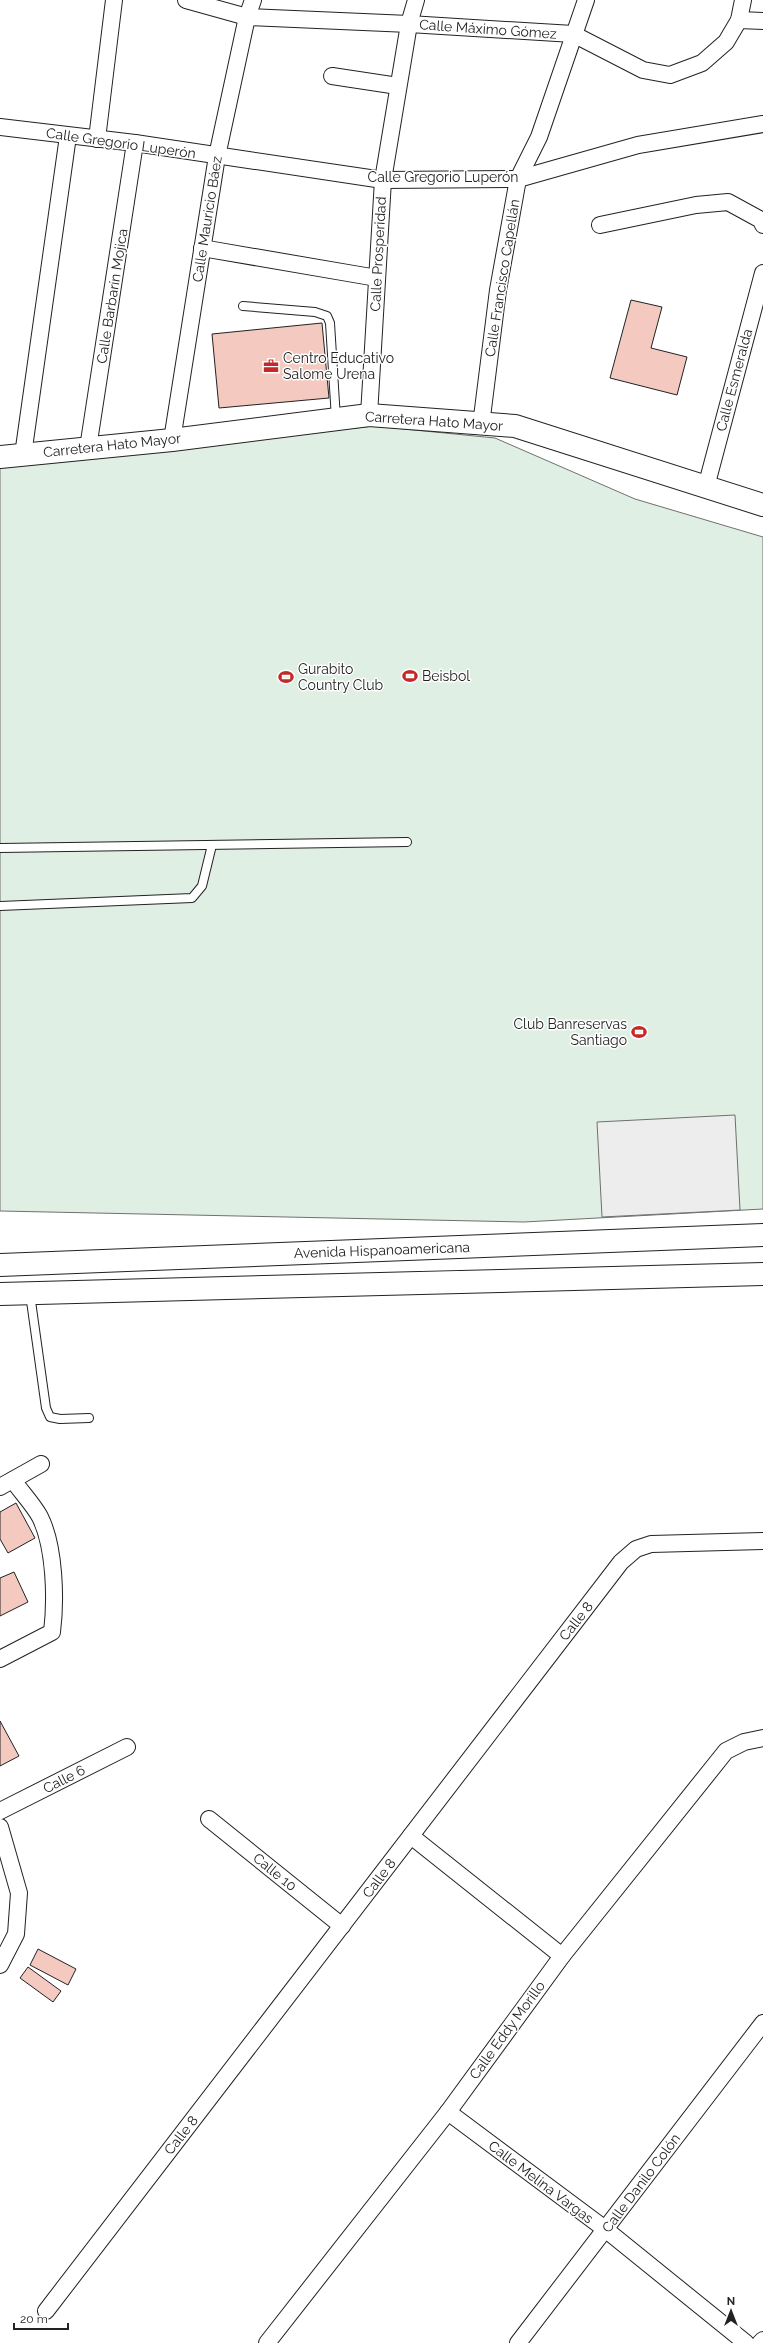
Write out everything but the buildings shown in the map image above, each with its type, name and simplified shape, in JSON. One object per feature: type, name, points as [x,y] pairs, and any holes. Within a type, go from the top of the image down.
[{"type":"main road","name":"Carretera Hato Mayor","points":[[0,457],[172,440],[369,415],[481,425],[515,426],[763,505]]},
{"type":"main road","name":"Avenida Hispanoamericana","points":[[0,1265],[763,1235]]},
{"type":"main road","points":[[0,1294],[763,1274]]},
{"type":"street","points":[[97,139],[114,0]]},
{"type":"street","name":"Calle Máximo Gómez","points":[[186,0],[247,17],[409,24],[573,34],[643,70],[670,76],[702,63],[726,42],[739,20],[743,0]]},
{"type":"street","name":"Calle Mauricio Báez","points":[[172,440],[216,156],[247,17],[253,0]]},
{"type":"street","name":"Calle Prosperidad","points":[[369,415],[383,180],[409,24],[416,0]]},
{"type":"street","name":"Calle Francisco Capellán","points":[[481,425],[498,290],[518,179],[539,137],[573,34],[586,0]]},
{"type":"street","points":[[739,20],[763,21]]},
{"type":"street","points":[[332,76],[398,86]]},
{"type":"street","name":"Calle Gregorio Luperón","points":[[0,128],[135,143],[383,180],[518,179],[638,145],[763,124]]},
{"type":"street","points":[[23,454],[68,136]]},
{"type":"street","name":"Calle Barbarín Mojica","points":[[88,448],[135,143]]},
{"type":"street","points":[[600,225],[696,205],[728,202],[761,220],[763,225]]},
{"type":"street","points":[[202,248],[377,278]]},
{"type":"street","name":"Calle Esmeralda","points":[[706,487],[763,273]]},
{"type":"street","points":[[0,1659],[52,1632],[55,1608],[50,1543],[39,1516],[6,1484],[41,1464]]},
{"type":"street","name":"Calle 8","points":[[46,2311],[621,1562],[636,1549],[650,1544],[763,1541]]},
{"type":"street","name":"Calle Eddy Morillo","points":[[267,2343],[448,2112],[562,1956],[726,1752],[744,1742],[763,1738]]},
{"type":"street","name":"Calle 6","points":[[0,1811],[127,1747]]},
{"type":"street","name":"Calle 10","points":[[209,1819],[342,1926]]},
{"type":"street","points":[[0,1827],[19,1893],[16,1934],[0,1965]]},
{"type":"street","points":[[411,1836],[562,1956]]},
{"type":"street","name":"Calle Danilo Colón","points":[[518,2343],[763,2023]]},
{"type":"street","name":"Calle Melina Vargas","points":[[448,2112],[605,2230],[746,2343]]},
{"type":"street","points":[[760,2343],[763,2340]]},
{"type":"lane","points":[[243,306],[315,312],[327,316],[330,323],[336,420]]},
{"type":"lane","points":[[0,848],[407,842]]},
{"type":"lane","points":[[0,906],[192,898],[202,886],[212,845]]},
{"type":"lane","points":[[30,1293],[46,1408],[50,1417],[60,1419],[89,1418]]},
{"type":"green space","name":"Gurabito Country Club","points":[[374,426],[495,438],[635,499],[763,537],[763,1209],[524,1222],[0,1211],[0,466]]},
{"type":"shaded area","points":[[735,1115],[740,1210],[602,1217],[597,1122]]},
{"type":"place","name":"Centro Educativo Salome Urena","points":[[271,366]]},
{"type":"place","name":"Beisbol","points":[[410,676]]},
{"type":"place","name":"Gurabito Country Club","points":[[286,677]]},
{"type":"place","name":"Club Banreservas Santiago","points":[[639,1032]]}]
